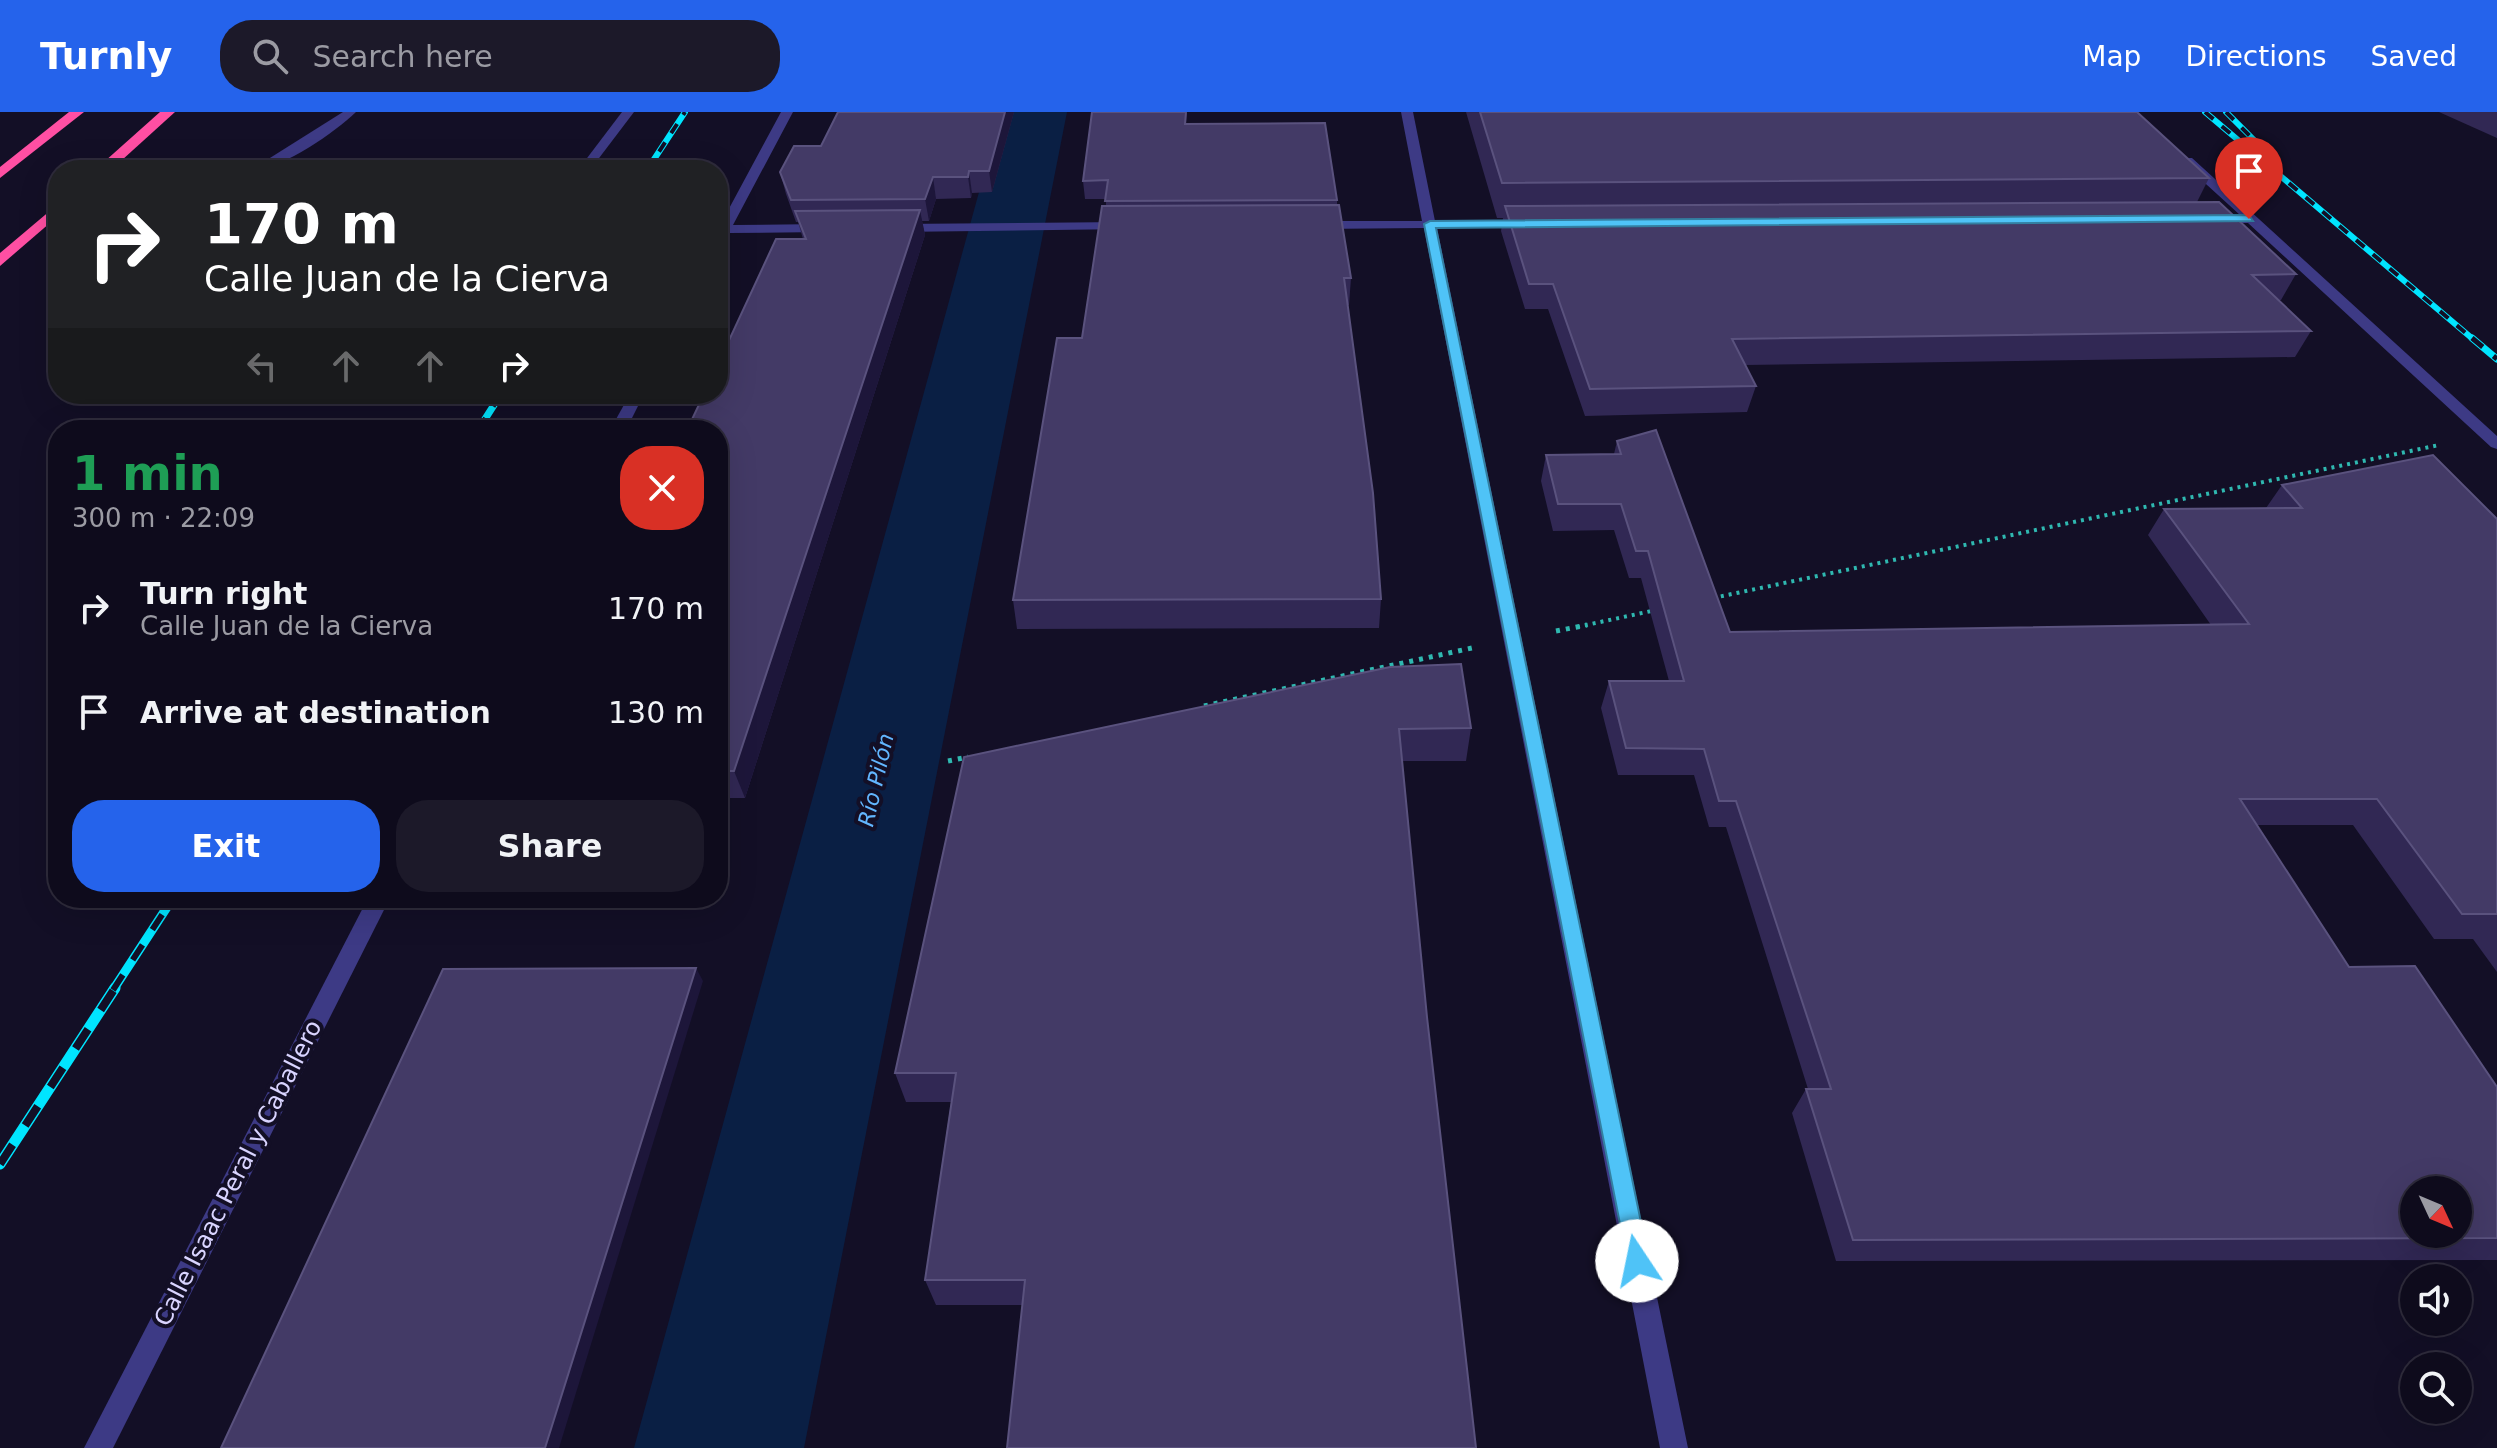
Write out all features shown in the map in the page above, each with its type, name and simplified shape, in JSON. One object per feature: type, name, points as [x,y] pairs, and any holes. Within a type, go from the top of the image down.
[{"type":"highway","points":[[0,174],[77,112]]},
{"type":"highway","points":[[113,160],[168,112]]},
{"type":"highway","points":[[0,261],[48,217]]},
{"type":"street","points":[[276,160],[350,112]]},
{"type":"street","points":[[592,160],[628,112]]},
{"type":"street","points":[[728,224],[787,112]]},
{"type":"street","points":[[1407,112],[1674,1448]]},
{"type":"street","points":[[2181,155],[2492,439]]},
{"type":"street","points":[[2200,220],[2249,219]]},
{"type":"street","points":[[1304,225],[1551,224]]},
{"type":"street","points":[[884,228],[1134,226]]},
{"type":"street","points":[[728,235],[838,228]]},
{"type":"street","name":"Calle Isaac Peral y Caballero","points":[[98,1448],[374,908]]},
{"type":"path","points":[[1698,601],[2492,439]]},
{"type":"path","points":[[1192,709],[1667,607]]},
{"type":"path","points":[[948,761],[979,755]]},
{"type":"building","points":[[838,112],[1005,112],[989,171],[969,171],[968,177],[933,177],[925,199],[791,200],[780,172],[794,146],[821,146]]},
{"type":"building","points":[[1092,112],[1186,112],[1185,124],[1325,123],[1337,200],[1105,201],[1108,180],[1083,181]]},
{"type":"building","points":[[1480,112],[2137,112],[2209,178],[1502,183]]},
{"type":"building","points":[[2219,202],[2296,274],[2252,275],[2311,331],[1732,339],[1756,386],[1590,389],[1553,284],[1529,284],[1505,206]]},
{"type":"building","points":[[1339,205],[1351,278],[1344,278],[1373,493],[1381,599],[1013,600],[1057,338],[1082,338],[1102,206]]},
{"type":"building","points":[[920,210],[734,771],[728,771],[728,420],[692,420],[699,404],[728,404],[728,342],[776,239],[806,239],[795,211]]},
{"type":"building","points":[[1656,430],[1730,632],[2249,624],[2164,509],[2302,508],[2282,485],[2433,455],[2497,519],[2497,914],[2462,914],[2377,799],[2240,799],[2349,967],[2415,966],[2497,1087],[2497,1238],[2472,1238],[2472,1176],[2400,1176],[2400,1238],[1853,1240],[1806,1089],[1831,1089],[1736,801],[1719,801],[1704,749],[1626,748],[1609,681],[1684,681],[1648,551],[1636,551],[1621,504],[1558,504],[1546,455],[1621,454],[1617,441]]},
{"type":"building","points":[[1461,664],[1471,728],[1399,729],[1427,1017],[1476,1448],[1007,1448],[1025,1280],[925,1280],[956,1073],[895,1073],[964,757],[1390,667]]},
{"type":"building","points":[[696,968],[545,1448],[221,1448],[443,969]]},
{"type":"waterway","name":"Río Pilón","points":[[719,1448],[1034,112]]},
{"type":"railway","points":[[654,160],[685,112]]},
{"type":"railway","points":[[2205,112],[2474,340]]},
{"type":"railway","points":[[2226,112],[2257,143]]},
{"type":"railway","points":[[2472,338],[2497,359]]},
{"type":"railway","points":[[484,420],[495,404]]},
{"type":"railway","points":[[113,990],[166,908]]},
{"type":"railway","points":[[0,1164],[115,988]]},
{"type":"route","points":[[1637,1261],[1430,224],[2249,219]]}]
